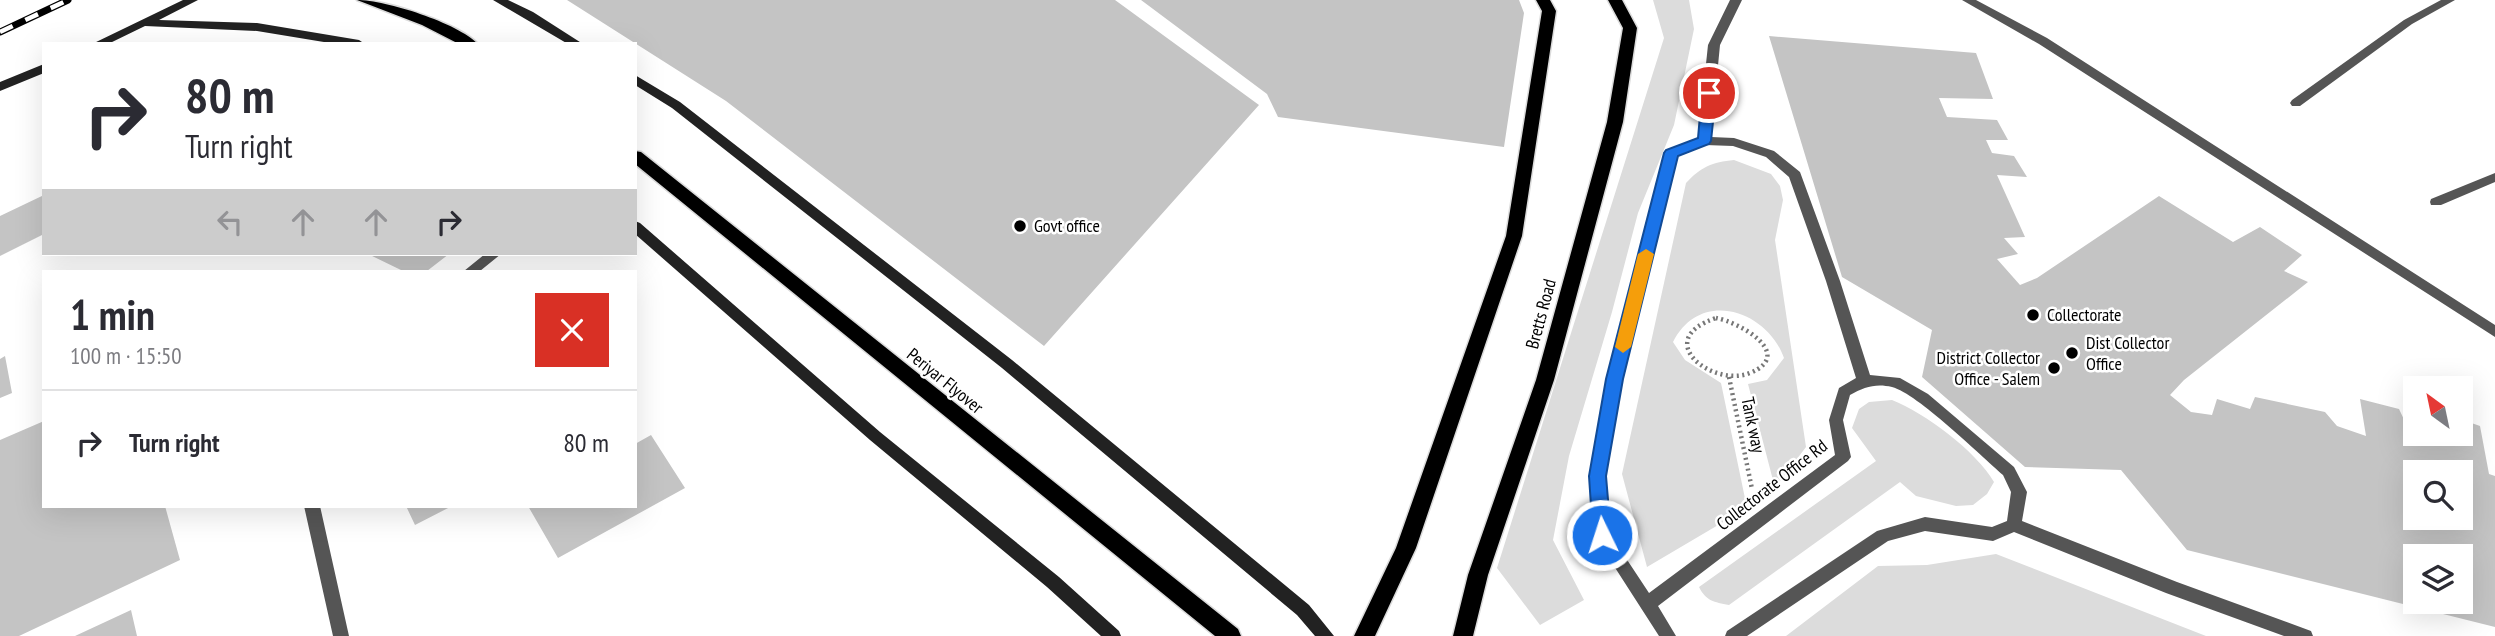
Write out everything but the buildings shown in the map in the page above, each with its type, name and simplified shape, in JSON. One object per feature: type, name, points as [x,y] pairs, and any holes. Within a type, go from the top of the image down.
[{"type":"main road","points":[[364,0],[427,22],[467,42]]},
{"type":"main road","points":[[1364,636],[1406,548],[1514,236],[1549,11],[1543,0]]},
{"type":"main road","name":"Bretts Road","points":[[1463,636],[1478,575],[1545,380],[1615,122],[1630,28],[1615,0]]},
{"type":"main road","name":"Periyar Flyover","points":[[637,158],[1231,636]]},
{"type":"street","points":[[103,42],[192,0]]},
{"type":"street","points":[[499,0],[529,14],[574,42]]},
{"type":"street","points":[[1704,141],[1714,45],[1736,0]]},
{"type":"street","points":[[1968,0],[2043,41],[2495,332]]},
{"type":"street","points":[[2296,103],[2408,22],[2449,0]]},
{"type":"street","points":[[146,23],[257,27],[347,42]]},
{"type":"street","points":[[0,87],[42,69]]},
{"type":"street","points":[[637,80],[676,105],[1007,364],[1303,610],[1326,636]]},
{"type":"street","points":[[1664,635],[1602,535],[1597,476],[1615,379],[1671,153],[1704,141],[1734,142],[1770,154],[1795,175],[1833,281],[1864,380],[1895,383],[1923,397],[2009,471],[2019,492],[2014,524]]},
{"type":"street","points":[[2435,202],[2495,177]]},
{"type":"street","points":[[637,228],[875,436],[1054,582],[1113,636]]},
{"type":"street","points":[[472,270],[491,256]]},
{"type":"street","name":"Collectorate Office Rd","points":[[1646,606],[1843,457],[1836,420],[1844,392],[1864,380]]},
{"type":"street","points":[[312,508],[341,636]]},
{"type":"street","points":[[1733,636],[1883,536],[1925,524],[1993,534],[2014,524],[2172,588],[2305,636]]},
{"type":"path","points":[[1716,318],[1728,319],[1751,330],[1760,338],[1765,347],[1762,365],[1743,377],[1729,377],[1703,368],[1693,359],[1686,339],[1695,324],[1716,318]]},
{"type":"path","name":"Tank way","points":[[1729,377],[1759,521]]},
{"type":"shaded area","points":[[1653,0],[1689,0],[1694,29],[1674,125],[1638,213],[1569,456],[1553,540],[1584,600],[1540,625],[1497,568],[1664,38]]},
{"type":"shaded area","points":[[1734,160],[1771,174],[1780,186],[1783,200],[1775,240],[1806,447],[1775,488],[1748,384],[1767,380],[1784,358],[1775,341],[1763,328],[1749,318],[1732,312],[1716,311],[1699,315],[1685,325],[1673,342],[1685,360],[1721,383],[1747,508],[1647,567],[1622,474],[1686,183],[1707,166]]},
{"type":"shaded area","points":[[1892,400],[1934,423],[1963,446],[1994,482],[1987,494],[1973,505],[1956,506],[1916,496],[1900,482],[1729,605],[1708,598],[1699,587],[1876,461],[1852,428],[1859,409],[1869,402]]},
{"type":"shaded area","points":[[1996,554],[2206,636],[1786,636],[1878,566],[1927,565]]},
{"type":"railway","points":[[0,32],[68,0]]},
{"type":"slow traffic","points":[[1623,347],[1646,254]]},
{"type":"place","name":"Govt office","points":[[1020,226]]},
{"type":"place","name":"Collectorate","points":[[2033,315]]},
{"type":"place","name":"Dist Collector Office","points":[[2072,353]]},
{"type":"place","name":"District Collector Office - Salem","points":[[2054,368]]},
{"type":"route","points":[[1602,535],[1597,476],[1615,379],[1671,153],[1704,141],[1709,93]]}]
